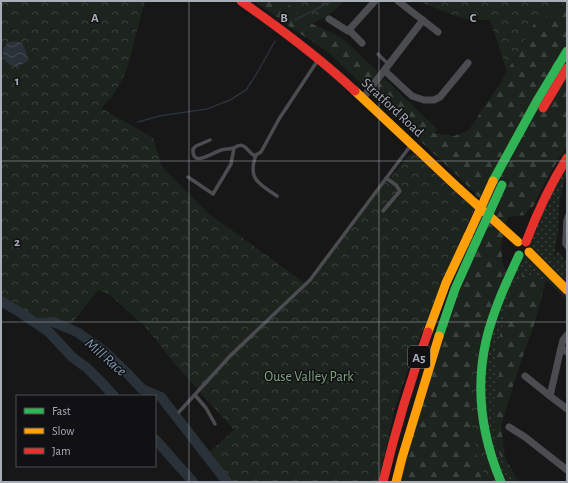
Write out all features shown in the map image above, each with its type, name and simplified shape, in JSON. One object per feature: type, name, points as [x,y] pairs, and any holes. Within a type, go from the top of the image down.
[{"type":"main road","name":"Stratford Road","points":[[241,1],[320,59],[456,186],[522,242]]},
{"type":"main road","name":"A5","points":[[396,482],[406,443],[455,289],[476,242],[518,133],[567,51]]},
{"type":"main road","points":[[511,166],[567,68]]},
{"type":"main road","points":[[522,242],[567,158]]},
{"type":"main road","name":"A5","points":[[383,482],[390,452],[420,354],[446,283],[468,236],[500,182]]},
{"type":"main road","points":[[522,242],[530,245],[529,252],[525,256],[519,255],[515,252],[516,244],[522,242]]},
{"type":"main road","points":[[529,252],[567,290]]},
{"type":"main road","points":[[500,482],[490,456],[484,429],[481,399],[481,377],[486,340],[496,309],[519,255]]},
{"type":"street","points":[[349,30],[375,1]]},
{"type":"street","points":[[398,1],[438,32]]},
{"type":"street","points":[[329,19],[348,31],[349,30],[362,43]]},
{"type":"street","points":[[363,98],[423,20]]},
{"type":"street","points":[[387,68],[412,96],[424,100],[434,100],[440,96],[468,63]]},
{"type":"street","points":[[550,396],[564,350],[563,340],[567,335]]},
{"type":"street","points":[[525,376],[567,409]]},
{"type":"street","points":[[509,427],[525,437],[567,470]]},
{"type":"lane","points":[[378,54],[387,68]]},
{"type":"lane","points":[[277,196],[260,184],[254,176],[252,169],[256,155],[261,152],[279,119],[320,59]]},
{"type":"lane","points":[[210,140],[196,146],[193,149],[193,155],[196,158],[199,159],[222,150],[242,145],[253,155],[256,155]]},
{"type":"lane","points":[[179,412],[231,355],[310,280],[412,144]]},
{"type":"lane","points":[[188,177],[213,194],[231,164],[234,148]]},
{"type":"lane","points":[[383,211],[400,191],[396,185],[386,178]]},
{"type":"lane","points":[[567,215],[565,221],[564,244],[567,248]]},
{"type":"lane","points":[[195,395],[206,408],[215,424]]},
{"type":"green space","name":"Ouse Valley Park","points":[[1,1],[145,1],[126,72],[114,94],[101,108],[153,138],[162,167],[208,213],[306,284],[377,190],[392,176],[408,156],[413,153],[474,209],[413,354],[395,408],[379,482],[227,482],[206,455],[234,430],[176,365],[143,324],[110,295],[98,290],[65,332],[52,325],[1,306]]},
{"type":"green space","points":[[254,1],[285,1],[304,20],[342,38],[379,73],[366,88],[328,52]]},
{"type":"green space","points":[[285,1],[345,1],[327,16],[312,24],[304,20]]},
{"type":"green space","points":[[418,1],[566,1],[563,5],[533,25],[507,71],[490,20],[470,20],[458,17]]},
{"type":"green space","points":[[566,1],[567,146],[533,207],[529,209],[525,215],[508,217],[501,246],[502,262],[505,269],[477,346],[477,458],[488,482],[400,482],[479,198],[417,138],[419,137],[372,93],[384,78],[438,130],[432,133],[454,136],[469,130],[500,84],[533,25],[563,5]]},
{"type":"green space","points":[[567,158],[567,176],[564,182],[559,205],[558,233],[553,260],[558,251],[567,263],[567,300],[546,280],[523,275],[504,322],[496,347],[499,374],[495,392],[495,444],[513,477],[516,477],[519,482],[501,482],[483,423],[487,341],[522,256],[527,254],[530,248],[528,243]]},
{"type":"green space","points":[[505,269],[512,272],[496,309],[481,399],[501,482],[488,482],[477,458],[468,395],[477,346]]},
{"type":"green space","points":[[523,275],[546,280],[535,322],[517,373],[501,426],[505,458],[516,477],[513,477],[504,464],[495,444],[495,392],[499,374],[495,365],[496,347],[504,322],[510,293]]},
{"type":"water","points":[[13,41],[20,42],[27,53],[28,61],[19,66],[9,64],[5,60],[3,54],[5,46]]},
{"type":"waterway","points":[[295,20],[332,1]]},
{"type":"waterway","points":[[138,122],[159,116],[207,109],[230,100],[246,90],[275,41]]},
{"type":"waterway","points":[[1,301],[49,332],[72,357],[87,368],[113,395]]},
{"type":"waterway","name":"Mill Race","points":[[38,323],[53,322],[77,332],[104,351],[142,389],[161,397],[227,482]]},
{"type":"waterway","points":[[156,440],[193,482]]},
{"type":"traffic: fast","points":[[493,181],[538,99],[567,51]]},
{"type":"traffic: fast","points":[[476,242],[502,185]]},
{"type":"traffic: fast","points":[[439,336],[455,289],[476,242]]},
{"type":"traffic: fast","points":[[501,482],[494,465],[485,431],[482,413],[481,377],[486,341],[492,319],[519,255]]},
{"type":"traffic: slow","points":[[355,91],[518,242]]},
{"type":"traffic: slow","points":[[468,236],[493,181]]},
{"type":"traffic: slow","points":[[428,332],[446,283],[468,236]]},
{"type":"traffic: slow","points":[[529,252],[567,290]]},
{"type":"traffic: slow","points":[[396,482],[439,336]]},
{"type":"traffic: jam","points":[[241,1],[300,44],[355,91]]},
{"type":"traffic: jam","points":[[543,108],[567,68]]},
{"type":"traffic: jam","points":[[526,242],[544,199],[567,158]]},
{"type":"traffic: jam","points":[[383,482],[403,407],[428,332]]}]
